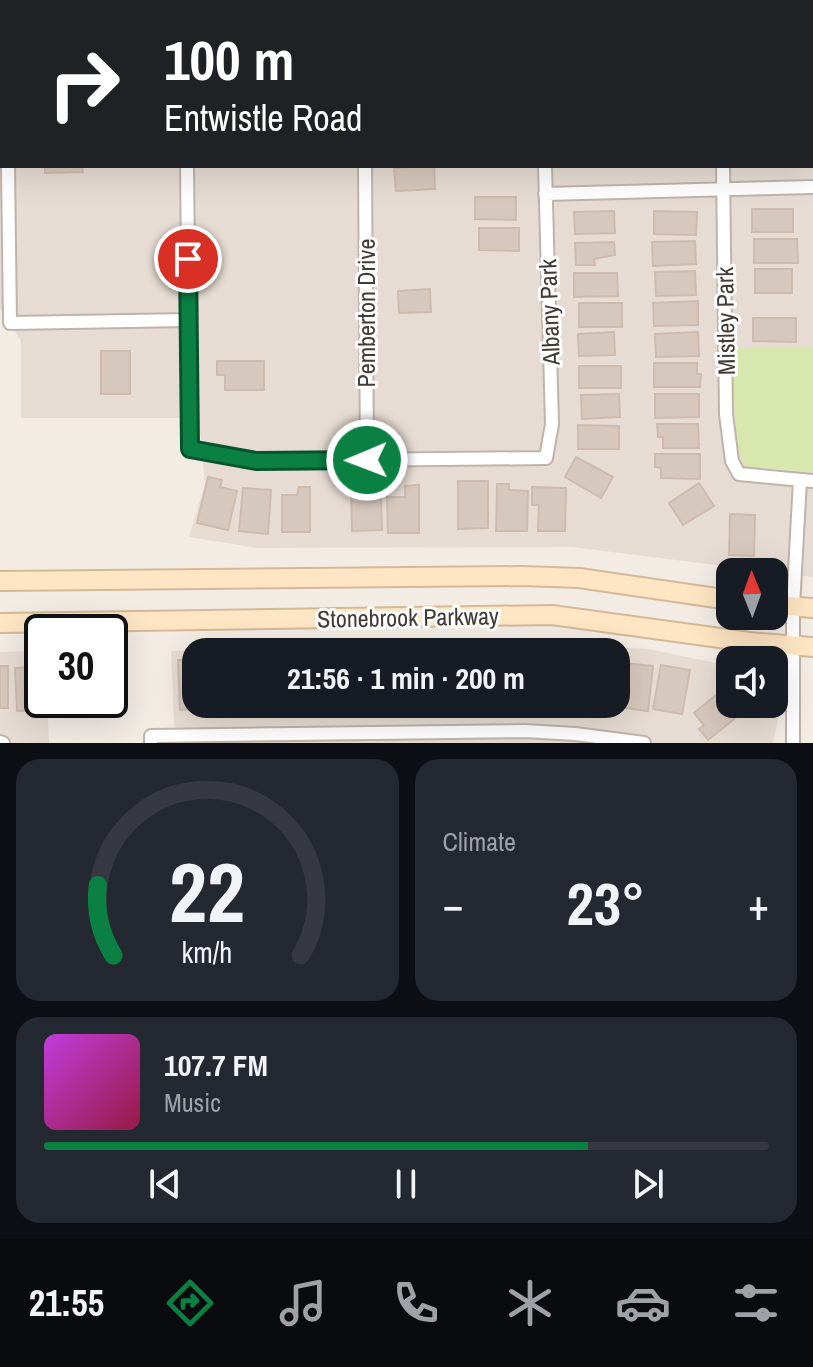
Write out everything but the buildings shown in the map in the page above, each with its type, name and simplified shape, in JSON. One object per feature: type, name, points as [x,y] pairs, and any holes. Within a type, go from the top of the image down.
[{"type":"main road","name":"Stonebrook Parkway","points":[[0,581],[522,576],[579,578],[716,598]]},
{"type":"main road","points":[[788,606],[813,608]]},
{"type":"main road","name":"Stonebrook Parkway","points":[[0,623],[552,615],[813,647]]},
{"type":"street","points":[[8,168],[10,323],[189,320]]},
{"type":"street","points":[[187,168],[190,449],[256,461],[367,460]]},
{"type":"street","name":"Pemberton Drive","points":[[365,168],[367,460]]},
{"type":"street","name":"Albany Park","points":[[367,460],[546,458],[552,424],[545,168]]},
{"type":"street","name":"Mistley Park","points":[[723,168],[726,414],[732,461],[739,474],[806,481]]},
{"type":"street","points":[[545,194],[813,187]]},
{"type":"street","points":[[793,743],[793,607],[806,481]]},
{"type":"street","points":[[151,739],[525,731],[583,734],[644,743]]},
{"type":"shaded area","points":[[0,168],[813,168],[813,577],[788,574],[788,558],[716,558],[716,565],[572,547],[257,548],[189,537],[205,484],[199,418],[21,418],[21,341],[0,309]]},
{"type":"shaded area","points":[[630,648],[716,663],[716,718],[778,719],[773,743],[175,743],[171,651],[182,651],[182,718],[630,718]]},
{"type":"shaded area","points":[[24,651],[24,718],[48,718],[49,743],[0,743],[0,652]]},
{"type":"green space","points":[[813,347],[813,472],[745,466],[737,448],[731,348]]},
{"type":"route","points":[[188,259],[190,449],[256,461],[367,460]]}]
